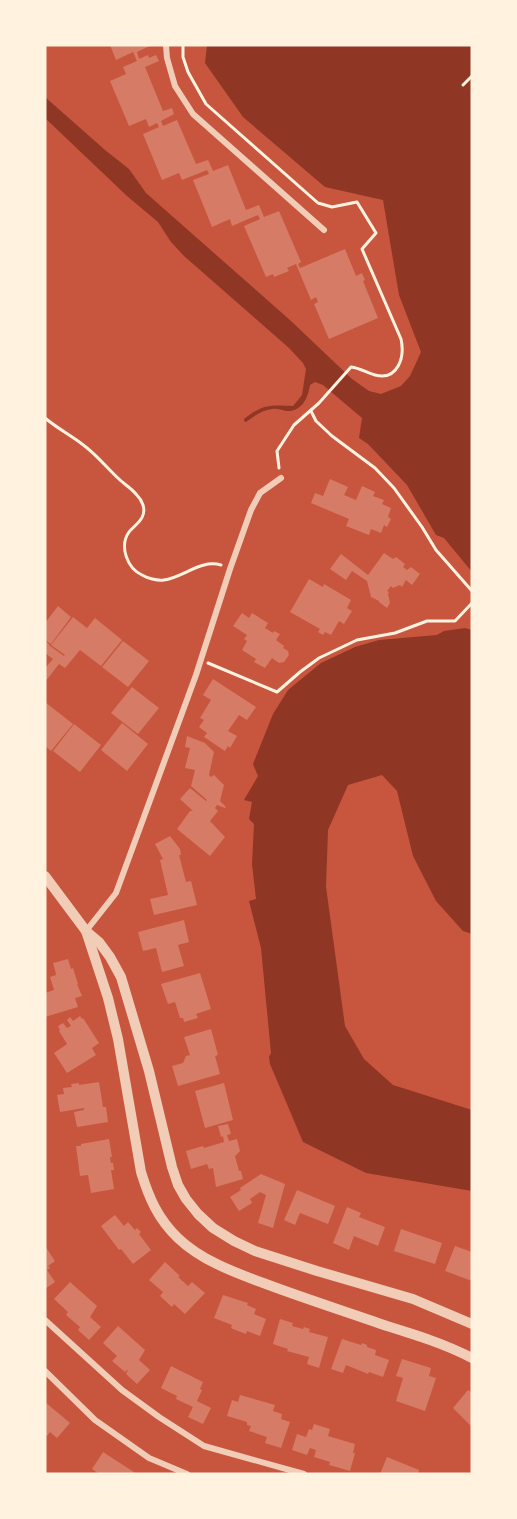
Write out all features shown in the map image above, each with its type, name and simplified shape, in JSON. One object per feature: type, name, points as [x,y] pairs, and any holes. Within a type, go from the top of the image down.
[{"type":"street","points":[[166,45],[167,58],[176,86],[193,114],[324,230]]},
{"type":"street","points":[[86,931],[116,893],[201,660],[251,510],[260,494],[281,478]]},
{"type":"street","points":[[45,876],[86,931],[99,942],[121,977],[149,1071],[172,1167],[182,1192],[198,1214],[213,1228],[255,1251],[413,1299],[472,1324]]},
{"type":"street","points":[[86,931],[118,1039],[141,1172],[156,1212],[167,1227],[194,1252],[231,1270],[307,1299],[438,1343],[472,1358]]},
{"type":"street","points":[[45,1320],[122,1390],[204,1446],[304,1474]]},
{"type":"street","points":[[45,1371],[95,1420],[149,1458],[187,1474]]},
{"type":"path","points":[[463,85],[472,76]]},
{"type":"path","points":[[281,478],[277,451],[294,425],[319,403],[348,371]]},
{"type":"path","points":[[310,410],[324,429],[375,468],[394,488],[436,550],[472,591]]},
{"type":"path","points":[[45,418],[83,444],[136,493],[143,504],[144,513],[126,539],[125,552],[128,564],[140,575],[164,580],[200,566],[217,564],[230,569]]},
{"type":"path","points":[[201,660],[277,692],[319,658],[357,640],[395,633],[427,621],[454,621],[472,603]]},
{"type":"shaded area","points":[[207,45],[472,45],[472,572],[444,538],[436,535],[407,485],[368,444],[359,438],[362,418],[323,385],[315,382],[310,385],[306,399],[300,407],[292,411],[268,410],[244,421],[262,408],[293,406],[302,395],[306,369],[303,363],[184,256],[171,242],[158,222],[127,196],[45,118],[45,97],[129,169],[146,193],[291,321],[352,379],[369,391],[381,394],[401,386],[410,376],[421,352],[399,295],[383,200],[325,187],[243,117],[205,63]]},
{"type":"shaded area","points":[[465,628],[472,630],[472,934],[463,931],[436,901],[413,856],[397,791],[382,775],[348,785],[328,830],[326,887],[345,1026],[364,1059],[393,1085],[472,1110],[472,1191],[366,1173],[303,1142],[270,1064],[271,1053],[261,948],[249,901],[256,899],[252,864],[254,824],[249,819],[252,802],[244,800],[258,776],[253,764],[273,714],[288,690],[321,663],[355,647],[379,640],[437,635],[444,631]]},
{"type":"building","points":[[110,45],[152,45],[137,52],[139,59],[148,55],[149,58],[156,55],[159,61],[145,67],[163,111],[172,108],[174,114],[161,121],[163,126],[177,120],[196,164],[208,160],[213,171],[228,165],[246,210],[259,205],[264,217],[279,211],[301,262],[298,264],[300,268],[345,249],[356,276],[362,273],[378,318],[329,339],[314,304],[318,302],[316,297],[311,300],[296,264],[287,268],[289,271],[274,277],[273,274],[266,277],[244,226],[260,219],[258,215],[232,226],[230,219],[212,227],[193,180],[209,174],[207,170],[182,180],[179,173],[162,180],[143,134],[159,127],[157,123],[149,127],[146,119],[129,126],[110,81],[126,74],[123,67],[137,61],[133,52],[116,60]]},
{"type":"building","points":[[330,479],[348,487],[344,495],[356,500],[362,486],[375,492],[373,496],[384,500],[382,504],[391,508],[388,517],[391,519],[387,527],[384,525],[381,533],[371,529],[369,535],[346,526],[349,519],[311,503],[315,493],[323,496]]},
{"type":"building","points":[[384,553],[393,559],[396,557],[405,564],[403,567],[407,570],[411,567],[420,574],[412,585],[406,580],[402,587],[400,585],[393,588],[391,586],[387,591],[390,603],[387,608],[371,597],[367,581],[352,571],[346,580],[330,569],[341,554],[368,575]]},
{"type":"building","points":[[309,579],[323,587],[324,584],[351,600],[347,608],[352,611],[344,624],[339,621],[331,635],[325,632],[323,635],[318,632],[320,629],[290,612]]},
{"type":"building","points":[[58,606],[71,617],[51,644],[45,640],[45,623]]},
{"type":"building","points":[[242,613],[249,618],[252,613],[268,623],[265,628],[280,634],[276,640],[284,646],[283,648],[288,651],[289,655],[284,662],[279,663],[272,658],[265,668],[254,662],[256,659],[242,650],[247,641],[244,639],[247,635],[233,626]]},
{"type":"building","points":[[73,617],[87,628],[95,618],[122,640],[101,666],[80,650],[65,668],[59,664],[45,682],[45,668],[53,659],[45,653],[45,641],[50,645],[49,647],[64,656],[51,645]]},
{"type":"building","points":[[123,641],[149,661],[128,687],[102,667]]},
{"type":"building","points":[[213,679],[256,707],[247,720],[239,715],[228,731],[237,736],[230,748],[228,746],[225,751],[204,737],[207,733],[199,727],[204,720],[200,718],[211,700],[203,695]]},
{"type":"building","points":[[132,687],[159,708],[138,734],[111,713]]},
{"type":"building","points":[[45,702],[73,724],[51,751],[45,746]]},
{"type":"building","points":[[122,723],[148,744],[127,771],[101,750]]},
{"type":"building","points":[[74,724],[101,745],[80,772],[53,751]]},
{"type":"building","points":[[187,736],[205,743],[214,752],[209,775],[211,777],[214,775],[224,785],[220,801],[226,807],[217,805],[215,808],[218,811],[210,821],[225,837],[210,856],[177,829],[190,811],[193,811],[180,799],[190,788],[207,800],[191,786],[195,770],[185,768],[190,748],[185,747]]},
{"type":"building","points":[[170,836],[180,849],[181,855],[179,855],[186,882],[191,881],[197,905],[154,915],[150,899],[168,895],[160,860],[163,859],[155,844]]},
{"type":"building","points":[[184,920],[189,942],[178,945],[184,966],[162,972],[156,948],[143,951],[138,932]]},
{"type":"building","points":[[68,959],[82,996],[75,998],[78,1007],[45,1017],[45,993],[54,990],[50,977],[56,975],[53,963]]},
{"type":"building","points":[[200,973],[211,1009],[196,1014],[198,1018],[184,1022],[183,1018],[180,1018],[175,1002],[168,1004],[161,984]]},
{"type":"building","points":[[80,1016],[99,1043],[92,1048],[96,1055],[67,1073],[54,1053],[67,1044],[58,1026],[63,1023],[67,1028],[71,1026],[67,1020],[70,1017],[73,1021]]},
{"type":"building","points":[[211,1029],[220,1074],[178,1086],[172,1066],[183,1063],[186,1056],[190,1055],[184,1037]]},
{"type":"building","points":[[99,1082],[108,1122],[77,1127],[74,1112],[84,1110],[84,1108],[60,1112],[57,1095],[64,1094],[63,1088],[72,1087],[71,1084]]},
{"type":"building","points":[[224,1083],[233,1120],[205,1128],[195,1091]]},
{"type":"building","points":[[228,1124],[231,1134],[227,1135],[229,1141],[237,1139],[240,1151],[235,1156],[243,1179],[216,1187],[213,1168],[209,1169],[207,1164],[191,1169],[186,1151],[224,1142],[218,1126]]},
{"type":"building","points":[[109,1139],[112,1157],[110,1157],[114,1170],[111,1170],[114,1189],[91,1193],[88,1175],[80,1176],[76,1146]]},
{"type":"building","points":[[261,1174],[285,1184],[273,1228],[258,1223],[266,1195],[260,1192],[250,1199],[252,1203],[239,1211],[230,1197]]},
{"type":"building","points":[[297,1190],[335,1206],[328,1224],[300,1213],[295,1225],[284,1220]]},
{"type":"building","points":[[347,1207],[361,1213],[359,1217],[385,1227],[378,1246],[354,1236],[349,1250],[333,1243]]},
{"type":"building","points":[[115,1215],[124,1226],[128,1222],[135,1230],[137,1228],[151,1250],[133,1264],[101,1226]]},
{"type":"building","points":[[401,1229],[442,1243],[435,1264],[394,1251]]},
{"type":"building","points":[[45,1246],[55,1261],[48,1266],[50,1268],[47,1270],[55,1282],[45,1289]]},
{"type":"building","points":[[455,1246],[472,1252],[472,1281],[445,1271]]},
{"type":"building","points":[[165,1262],[188,1286],[192,1282],[205,1293],[185,1314],[174,1304],[172,1307],[160,1296],[163,1292],[149,1280]]},
{"type":"building","points":[[70,1282],[97,1306],[90,1317],[101,1327],[89,1340],[78,1330],[80,1327],[66,1315],[68,1312],[54,1299]]},
{"type":"building","points":[[223,1295],[248,1303],[247,1305],[256,1309],[254,1314],[266,1319],[260,1336],[233,1329],[232,1325],[214,1318]]},
{"type":"building","points":[[280,1319],[293,1323],[292,1326],[303,1329],[304,1327],[310,1329],[309,1332],[328,1337],[319,1368],[307,1364],[309,1357],[287,1351],[288,1349],[273,1344]]},
{"type":"building","points":[[118,1326],[145,1350],[139,1360],[150,1370],[137,1384],[126,1374],[128,1370],[125,1372],[112,1361],[117,1356],[103,1343]]},
{"type":"building","points":[[342,1339],[367,1345],[376,1350],[375,1355],[389,1360],[383,1377],[346,1365],[343,1373],[331,1369]]},
{"type":"building","points":[[402,1359],[431,1368],[429,1376],[436,1378],[425,1411],[396,1401],[403,1378],[396,1376]]},
{"type":"building","points":[[171,1366],[203,1382],[197,1401],[211,1408],[203,1424],[188,1417],[193,1407],[176,1399],[177,1396],[161,1388]]},
{"type":"building","points":[[468,1390],[472,1393],[472,1427],[453,1408]]},
{"type":"building","points":[[240,1395],[275,1405],[273,1411],[282,1414],[281,1419],[290,1422],[281,1448],[265,1443],[267,1437],[249,1431],[251,1426],[247,1425],[247,1422],[227,1416],[232,1400],[238,1402]]},
{"type":"building","points":[[45,1402],[70,1423],[57,1438],[50,1432],[47,1436],[45,1434]]},
{"type":"building","points":[[314,1424],[330,1429],[328,1436],[355,1444],[350,1471],[329,1465],[330,1462],[314,1457],[316,1450],[310,1448],[307,1455],[292,1450],[297,1434],[306,1437]]},
{"type":"building","points":[[103,1452],[137,1474],[99,1474],[92,1469]]},
{"type":"building","points":[[387,1457],[419,1470],[418,1474],[380,1474]]}]
